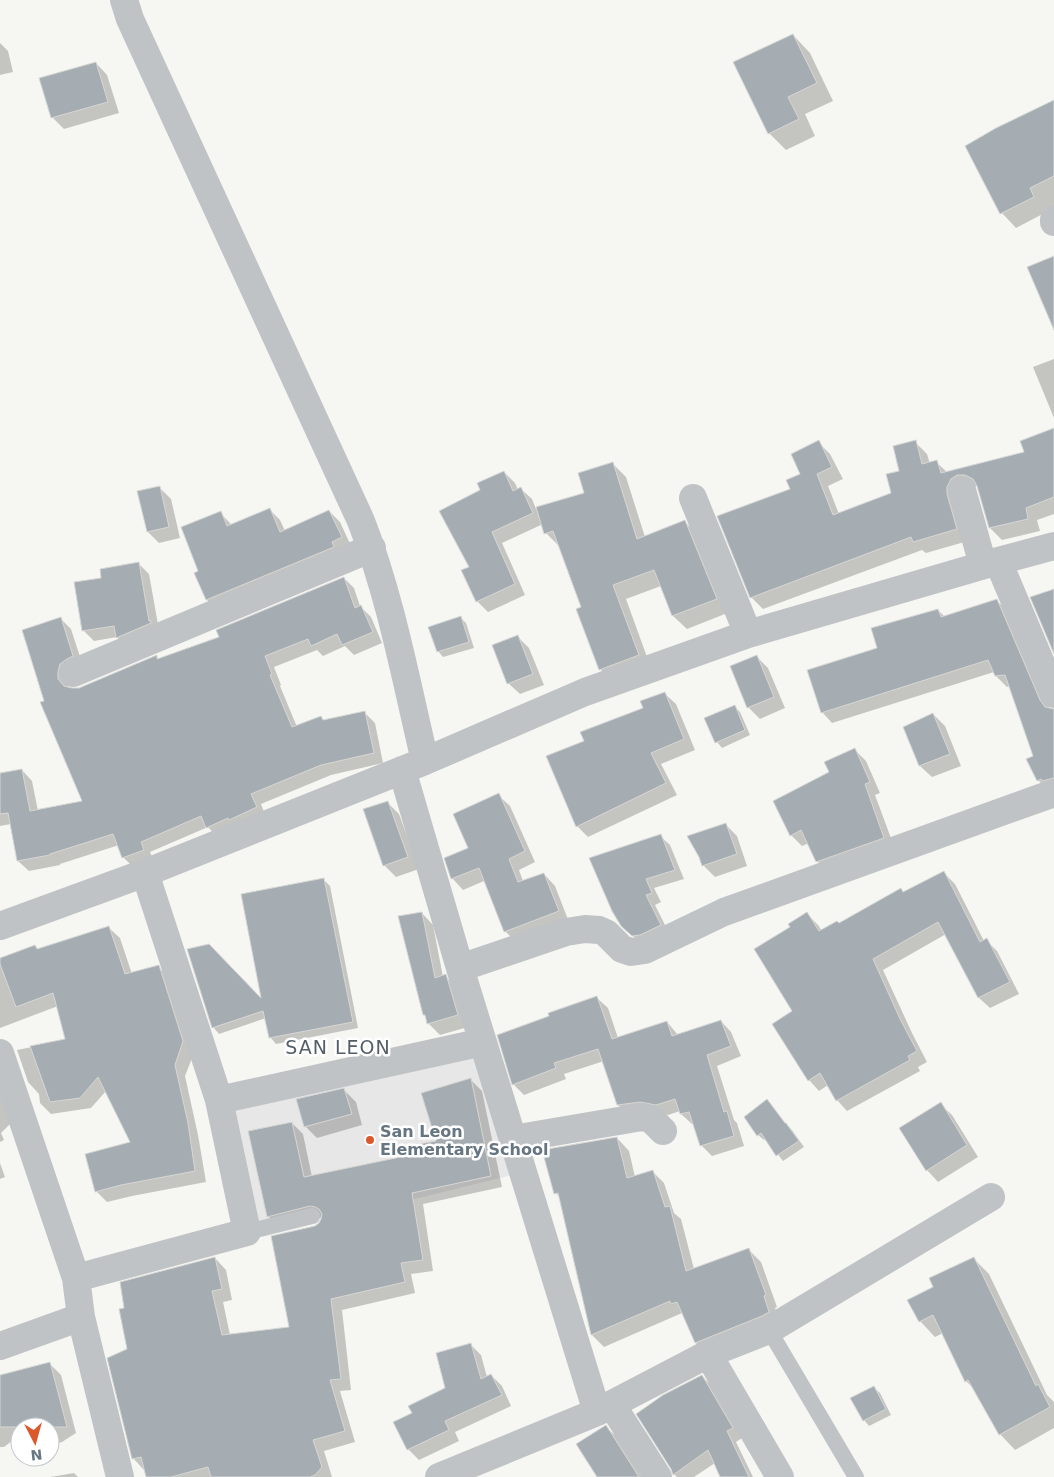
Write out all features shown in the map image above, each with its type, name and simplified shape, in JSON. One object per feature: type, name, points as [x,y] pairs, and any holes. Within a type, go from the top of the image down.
[{"type":"street","points":[[124,0],[130,19],[372,548],[395,635],[413,766],[460,968],[512,1139],[604,1408],[658,1477]]},
{"type":"street","points":[[962,490],[990,563],[1054,694]]},
{"type":"street","points":[[694,498],[748,634]]},
{"type":"street","points":[[0,926],[145,872],[413,766],[586,692],[748,634],[1054,546]]},
{"type":"street","points":[[73,673],[372,548]]},
{"type":"street","points":[[460,968],[566,932],[585,929],[599,930],[606,933],[622,949],[631,952],[645,950],[724,912],[1054,794]]},
{"type":"street","points":[[76,1278],[247,1232],[220,1100],[145,872]]},
{"type":"street","points":[[220,1100],[483,1042]]},
{"type":"street","points":[[0,1053],[76,1278],[81,1317],[120,1477]]},
{"type":"street","points":[[512,1139],[642,1117],[651,1119],[663,1131]]},
{"type":"street","points":[[439,1477],[604,1408],[708,1354],[769,1330],[991,1197]]},
{"type":"street","points":[[0,1346],[81,1317]]},
{"type":"street","points":[[708,1354],[780,1477]]},
{"type":"lane","points":[[247,1232],[312,1216]]},
{"type":"lane","points":[[769,1330],[856,1477]]},
{"type":"shaded area","name":"San Leon Elementary School","points":[[475,1054],[512,1175],[261,1237],[232,1104]]},
{"type":"building","points":[[793,34],[817,83],[788,97],[799,119],[768,134],[733,62]]},
{"type":"building","points":[[96,62],[108,102],[51,118],[39,78]]},
{"type":"building","points":[[1054,100],[1054,176],[1030,188],[1034,197],[1000,214],[965,146],[996,128]]},
{"type":"building","points":[[1054,256],[1054,330],[1027,267]]},
{"type":"building","points":[[1054,428],[1054,497],[1026,508],[1028,519],[989,528],[977,486],[973,479],[965,475],[957,475],[951,479],[947,487],[947,494],[957,529],[913,542],[911,537],[750,598],[717,516],[790,489],[786,480],[800,474],[791,454],[819,440],[832,467],[817,474],[833,515],[891,493],[886,474],[899,471],[893,446],[916,440],[922,464],[937,460],[941,473],[1024,452],[1020,441]]},
{"type":"building","points":[[613,462],[637,539],[685,520],[717,599],[672,616],[654,570],[613,585],[639,655],[599,670],[576,609],[581,607],[553,531],[544,534],[536,507],[584,493],[578,473]]},
{"type":"building","points":[[504,471],[513,491],[521,487],[533,513],[492,532],[515,584],[476,602],[461,570],[469,567],[439,511],[480,490],[477,483]]},
{"type":"building","points":[[160,486],[169,527],[147,532],[137,491]]},
{"type":"building","points":[[270,508],[280,532],[329,510],[342,537],[332,542],[334,547],[206,600],[194,573],[198,571],[181,527],[221,511],[227,526]]},
{"type":"building","points":[[139,562],[149,621],[151,623],[116,638],[114,626],[82,631],[74,582],[101,578],[100,569]]},
{"type":"building","points":[[344,577],[355,608],[361,605],[373,632],[342,645],[337,634],[311,646],[308,639],[265,656],[272,674],[270,675],[292,727],[321,716],[323,720],[365,711],[374,753],[321,765],[251,794],[257,807],[206,828],[201,816],[141,842],[144,850],[122,858],[113,834],[50,855],[17,861],[8,813],[0,814],[0,773],[22,769],[30,811],[82,801],[40,702],[44,701],[22,630],[61,617],[73,656],[60,664],[58,679],[64,686],[79,688],[157,655],[157,659],[219,637],[216,630]]},
{"type":"building","points":[[1054,589],[1054,654],[1030,597]]},
{"type":"building","points":[[997,599],[1040,700],[1045,707],[1054,709],[1054,778],[1037,781],[1026,759],[1033,756],[1005,675],[995,676],[988,660],[821,713],[807,670],[877,648],[871,628],[938,609],[941,617]]},
{"type":"building","points":[[461,616],[469,642],[437,652],[428,627]]},
{"type":"building","points":[[518,635],[533,674],[507,684],[492,645]]},
{"type":"building","points":[[757,655],[774,697],[747,708],[730,666]]},
{"type":"building","points":[[665,692],[684,739],[651,753],[666,783],[576,827],[546,756],[584,741],[580,732],[643,708],[640,701]]},
{"type":"building","points":[[735,705],[745,730],[715,743],[704,718]]},
{"type":"building","points":[[933,713],[950,754],[919,766],[903,727]]},
{"type":"building","points":[[855,748],[870,782],[865,784],[884,838],[816,862],[801,830],[790,836],[773,801],[829,772],[824,762]]},
{"type":"building","points":[[499,793],[525,851],[509,859],[518,882],[544,873],[559,911],[504,932],[479,868],[451,879],[444,858],[468,848],[453,814]]},
{"type":"building","points":[[388,801],[408,857],[383,866],[363,809]]},
{"type":"building","points":[[726,823],[737,854],[702,866],[687,836]]},
{"type":"building","points":[[661,834],[675,870],[646,879],[652,893],[646,895],[661,925],[640,935],[632,936],[621,926],[612,911],[589,858]]},
{"type":"building","points":[[944,871],[980,942],[987,938],[1010,982],[978,998],[938,922],[873,959],[917,1051],[908,1056],[910,1060],[836,1101],[820,1073],[808,1081],[772,1024],[792,1011],[754,949],[790,927],[788,924],[807,912],[819,931],[837,921],[839,923],[901,888],[903,892]]},
{"type":"building","points":[[324,878],[353,1022],[269,1038],[263,1011],[212,1028],[187,949],[209,944],[261,998],[241,894]]},
{"type":"building","points":[[422,912],[435,978],[446,974],[458,1015],[427,1024],[425,1015],[423,1015],[398,916]]},
{"type":"building","points":[[109,926],[125,974],[159,965],[183,1041],[175,1065],[188,1123],[195,1171],[121,1185],[95,1192],[85,1154],[130,1142],[98,1077],[80,1098],[50,1102],[30,1046],[65,1039],[53,993],[16,1007],[0,964],[0,958],[35,945],[37,949]]},
{"type":"building","points":[[597,996],[612,1039],[667,1021],[672,1036],[721,1020],[731,1046],[707,1055],[724,1112],[727,1111],[734,1136],[700,1146],[689,1112],[680,1114],[675,1099],[656,1105],[640,1102],[617,1105],[598,1049],[554,1063],[556,1068],[512,1085],[497,1035],[549,1016],[548,1013]]},
{"type":"building","points":[[471,1078],[491,1176],[412,1193],[423,1260],[401,1263],[405,1282],[331,1299],[341,1379],[330,1380],[345,1431],[313,1440],[322,1467],[315,1475],[310,1477],[211,1477],[208,1467],[171,1477],[146,1477],[141,1457],[132,1459],[107,1358],[127,1349],[119,1309],[124,1308],[120,1282],[215,1257],[222,1289],[212,1291],[222,1335],[289,1327],[271,1236],[315,1226],[319,1223],[322,1214],[319,1209],[310,1206],[267,1217],[248,1131],[292,1122],[304,1177],[415,1154],[413,1145],[436,1141],[421,1093]]},
{"type":"building","points":[[344,1088],[352,1114],[304,1127],[296,1099]]},
{"type":"building","points":[[767,1099],[799,1141],[776,1156],[761,1133],[757,1136],[744,1117]]},
{"type":"building","points":[[941,1102],[967,1145],[926,1171],[899,1128]]},
{"type":"building","points":[[617,1137],[627,1178],[653,1170],[665,1207],[670,1206],[686,1271],[749,1248],[766,1295],[764,1296],[769,1312],[695,1343],[677,1302],[671,1304],[670,1301],[591,1335],[558,1193],[554,1194],[542,1150]]},
{"type":"building","points":[[974,1257],[1036,1386],[1038,1384],[1050,1407],[999,1435],[968,1380],[965,1382],[933,1315],[919,1322],[907,1300],[933,1287],[929,1278]]},
{"type":"building","points":[[471,1343],[481,1379],[491,1374],[502,1395],[445,1421],[449,1430],[407,1450],[393,1422],[412,1413],[408,1406],[445,1388],[436,1353]]},
{"type":"building","points":[[50,1362],[67,1427],[60,1427],[60,1417],[10,1417],[10,1427],[0,1427],[0,1375]]},
{"type":"building","points":[[702,1375],[733,1428],[727,1431],[749,1477],[720,1477],[708,1450],[673,1475],[636,1414],[663,1395]]},
{"type":"building","points":[[874,1386],[886,1409],[863,1421],[850,1398]]},
{"type":"building","points":[[606,1425],[639,1477],[597,1477],[576,1444]]},
{"type":"place","name":"San Leon Elementary School","points":[[370,1140]]},
{"type":"district","name":"SAN LEON","points":[[338,1047]]}]
